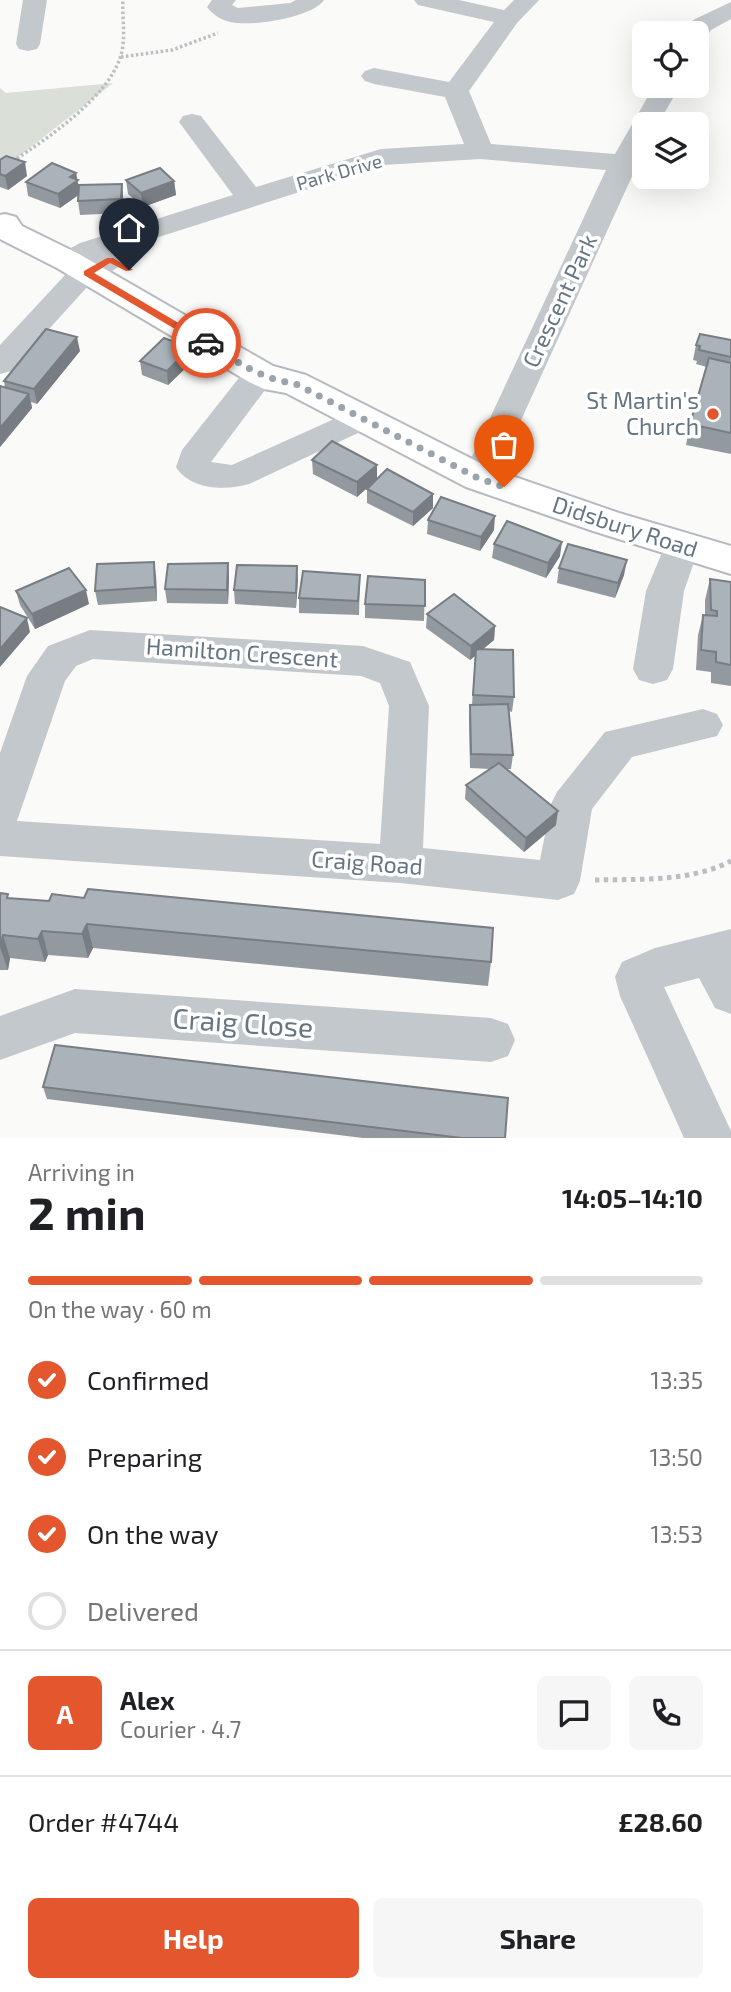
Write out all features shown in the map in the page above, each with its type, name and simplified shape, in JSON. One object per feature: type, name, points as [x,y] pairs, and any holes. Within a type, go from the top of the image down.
[{"type":"main road","name":"Didsbury Road","points":[[2,223],[24,222],[277,378],[478,478],[731,560]]},
{"type":"street","points":[[28,44],[35,0]]},
{"type":"street","points":[[229,8],[296,10],[312,0]]},
{"type":"street","points":[[426,0],[509,18]]},
{"type":"street","points":[[456,91],[509,18],[527,0]]},
{"type":"street","points":[[708,21],[731,7],[721,0]]},
{"type":"street","points":[[374,76],[456,91]]},
{"type":"street","points":[[456,91],[480,152]]},
{"type":"street","points":[[192,122],[251,199]]},
{"type":"street","name":"Crescent Park","points":[[478,478],[632,147]]},
{"type":"street","name":"Park Drive","points":[[89,260],[251,199],[381,158],[480,152],[623,163]]},
{"type":"street","points":[[0,364],[77,280],[89,260]]},
{"type":"street","points":[[277,378],[253,381],[194,458],[193,467],[201,473],[216,477],[237,475],[361,418]]},
{"type":"street","points":[[653,669],[665,591],[682,545]]},
{"type":"street","name":"Hamilton Crescent","points":[[0,812],[47,676],[62,656],[90,644],[363,661],[396,673],[409,706],[400,864]]},
{"type":"street","points":[[558,881],[572,804],[620,744],[703,725]]},
{"type":"street","name":"Craig Road","points":[[0,838],[400,864],[558,881]]},
{"type":"street","points":[[709,1138],[643,996],[638,977],[655,969],[724,965]]},
{"type":"street","name":"Craig Close","points":[[0,1038],[75,1011],[491,1040]]},
{"type":"path","points":[[10,163],[49,139],[103,86],[121,57],[123,0]]},
{"type":"path","points":[[121,57],[172,50],[213,37],[229,8]]},
{"type":"path","points":[[558,881],[670,876],[720,870],[731,862]]},
{"type":"shaded area","points":[[113,83],[0,171],[0,88],[6,93]]},
{"type":"building","points":[[6,156],[25,162],[5,176],[0,174],[0,160]]},
{"type":"building","points":[[52,163],[76,173],[70,177],[78,180],[58,194],[26,182]]},
{"type":"building","points":[[160,168],[174,181],[141,193],[126,180]]},
{"type":"building","points":[[122,184],[121,199],[78,201],[79,185]]},
{"type":"building","points":[[46,329],[77,337],[34,389],[4,381]]},
{"type":"building","points":[[700,334],[731,340],[731,357],[699,350],[700,346],[696,345]]},
{"type":"building","points":[[164,338],[190,348],[167,371],[140,361]]},
{"type":"building","name":"St Martin's Church","points":[[709,358],[731,363],[731,433],[690,424]]},
{"type":"building","points":[[0,386],[29,394],[0,428]]},
{"type":"building","points":[[332,441],[377,465],[357,482],[312,460]]},
{"type":"building","points":[[387,469],[433,494],[413,512],[367,489]]},
{"type":"building","points":[[441,497],[495,516],[481,537],[428,520]]},
{"type":"building","points":[[507,521],[562,542],[548,563],[494,544]]},
{"type":"building","points":[[568,544],[627,560],[618,583],[559,568]]},
{"type":"building","points":[[154,562],[155,587],[95,591],[97,564]]},
{"type":"building","points":[[228,563],[227,590],[165,589],[168,564]]},
{"type":"building","points":[[237,565],[297,566],[296,593],[234,590]]},
{"type":"building","points":[[69,568],[86,590],[32,614],[16,591]]},
{"type":"building","points":[[303,571],[360,575],[358,601],[299,598]]},
{"type":"building","points":[[368,576],[425,580],[425,606],[365,604]]},
{"type":"building","points":[[710,579],[731,582],[731,665],[716,662],[716,652],[701,650],[703,615],[717,616],[717,611],[711,610]]},
{"type":"building","points":[[454,594],[495,626],[471,646],[427,614]]},
{"type":"building","points":[[0,607],[27,618],[0,649]]},
{"type":"building","points":[[476,649],[513,650],[514,697],[473,695]]},
{"type":"building","points":[[508,704],[513,755],[471,754],[470,705]]},
{"type":"building","points":[[499,763],[558,811],[526,838],[466,785]]},
{"type":"building","points":[[88,889],[493,928],[491,962],[87,924],[82,934],[42,931],[38,939],[3,935],[0,947],[0,893],[8,894],[7,898],[49,901],[52,894],[84,898]]},
{"type":"building","points":[[55,1045],[508,1098],[505,1138],[462,1138],[43,1087]]},
{"type":"way so far","points":[[206,343],[275,381],[294,383],[478,478],[504,487]]},
{"type":"place","name":"St Martin's Church","points":[[713,414]]},
{"type":"route","points":[[129,270],[110,260],[88,273],[206,343]]}]
